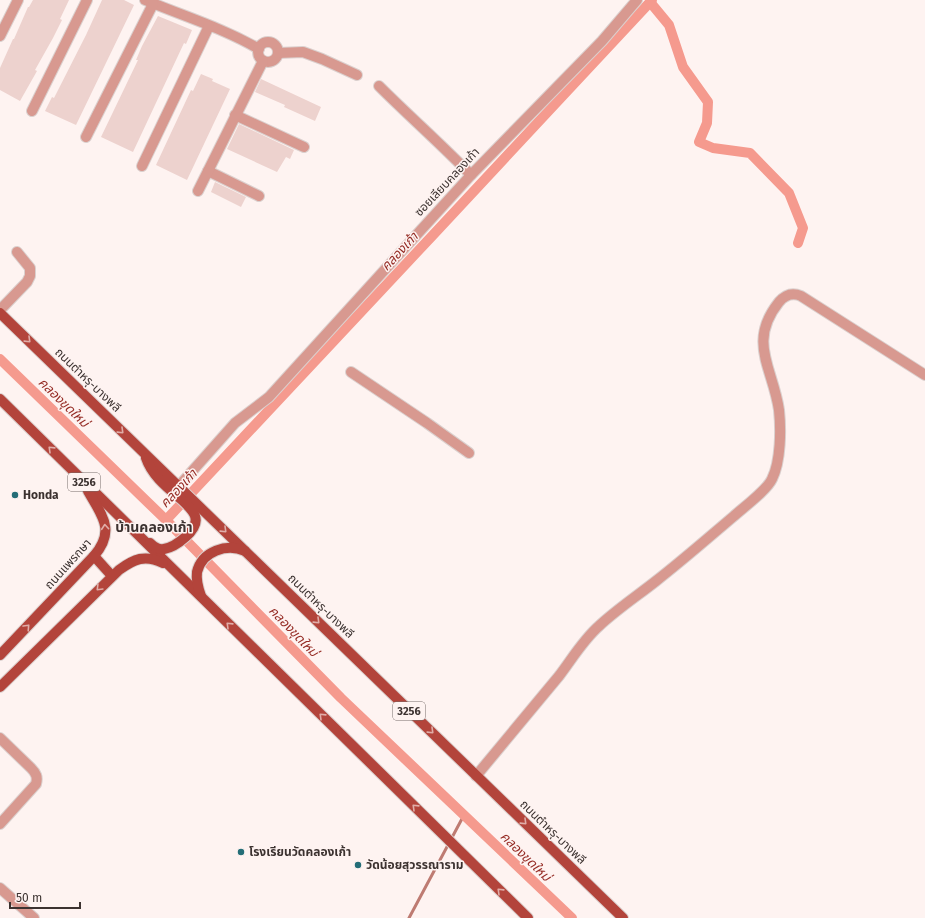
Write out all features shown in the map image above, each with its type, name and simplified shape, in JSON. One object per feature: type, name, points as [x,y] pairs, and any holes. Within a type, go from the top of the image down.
[{"type":"main road","name":"ถนนตำหรุ-บางพลี","points":[[0,313],[145,454],[194,506],[247,552],[622,918]]},
{"type":"main road","name":"3256","points":[[0,399],[168,566],[528,918]]},
{"type":"main road","points":[[63,461],[96,489],[153,546],[159,549],[167,548],[182,540],[195,526],[196,518],[194,506]]},
{"type":"main road","name":"ถนนแพรกษา","points":[[0,655],[94,556],[103,544],[106,537],[105,520],[80,478]]},
{"type":"main road","points":[[202,599],[198,589],[197,577],[199,568],[204,560],[210,554],[225,548],[236,548],[247,552]]},
{"type":"main road","points":[[94,556],[112,576]]},
{"type":"main road","points":[[0,687],[112,576],[124,566],[139,558],[150,558],[168,566]]},
{"type":"street","points":[[0,36],[18,0]]},
{"type":"street","points":[[32,111],[87,0]]},
{"type":"street","name":"ซอยเลียบคลองเก้า","points":[[179,491],[235,423],[270,397],[471,175],[602,41],[637,0]]},
{"type":"street","points":[[86,137],[149,2],[247,42],[259,49]]},
{"type":"street","points":[[142,166],[209,26]]},
{"type":"street","points":[[264,43],[273,43],[276,46],[278,53],[276,58],[273,61],[263,61],[258,53],[259,49],[264,43]]},
{"type":"street","points":[[278,53],[303,52],[322,58],[357,76]]},
{"type":"street","points":[[198,191],[263,61]]},
{"type":"street","points":[[379,86],[407,114],[443,146],[471,175]]},
{"type":"street","points":[[235,115],[304,147]]},
{"type":"street","points":[[208,171],[259,196]]},
{"type":"street","points":[[0,310],[27,282],[30,276],[30,268],[17,252]]},
{"type":"street","points":[[476,776],[598,627],[693,552],[749,503],[772,480],[777,467],[780,435],[778,409],[763,350],[764,334],[767,322],[774,309],[783,298],[793,293],[801,296],[925,375]]},
{"type":"street","points":[[351,372],[427,422],[469,453]]},
{"type":"street","points":[[0,738],[31,768],[37,778],[36,784],[0,824]]},
{"type":"street","points":[[0,888],[34,918]]},
{"type":"building","points":[[33,0],[69,0],[60,19],[62,20],[35,70],[37,71],[20,101],[0,90],[0,68],[28,7]]},
{"type":"building","points":[[102,0],[124,0],[134,5],[76,125],[45,111],[52,97],[54,98]]},
{"type":"building","points":[[158,16],[192,30],[186,44],[184,43],[133,152],[101,137],[138,60],[136,60],[142,46]]},
{"type":"building","points":[[201,74],[230,89],[187,180],[156,165],[191,90],[193,91]]},
{"type":"building","points":[[261,79],[321,107],[315,121],[284,107],[285,105],[255,92]]},
{"type":"building","points":[[239,124],[294,150],[290,159],[286,157],[277,172],[227,149]]},
{"type":"building","points":[[215,182],[246,197],[241,207],[211,192]]},
{"type":"waterway","name":"คลองเก้า","points":[[166,520],[652,0]]},
{"type":"waterway","points":[[650,2],[669,25],[683,67],[708,102],[707,123],[699,142],[713,148],[750,153],[789,193],[803,228],[798,243]]},
{"type":"waterway","name":"คลองขุดใหม่","points":[[0,359],[166,520],[341,698],[572,918]]},
{"type":"waterway","points":[[409,918],[464,815]]},
{"type":"place","name":"Honda","points":[[15,495]]},
{"type":"place","name":"โรงเรียนวัดคลองเก้า","points":[[241,852]]},
{"type":"place","name":"วัดน้อยสุวรรณาราม","points":[[358,865]]},
{"type":"district","name":"บ้านคลองเก้า","points":[[154,527]]}]
